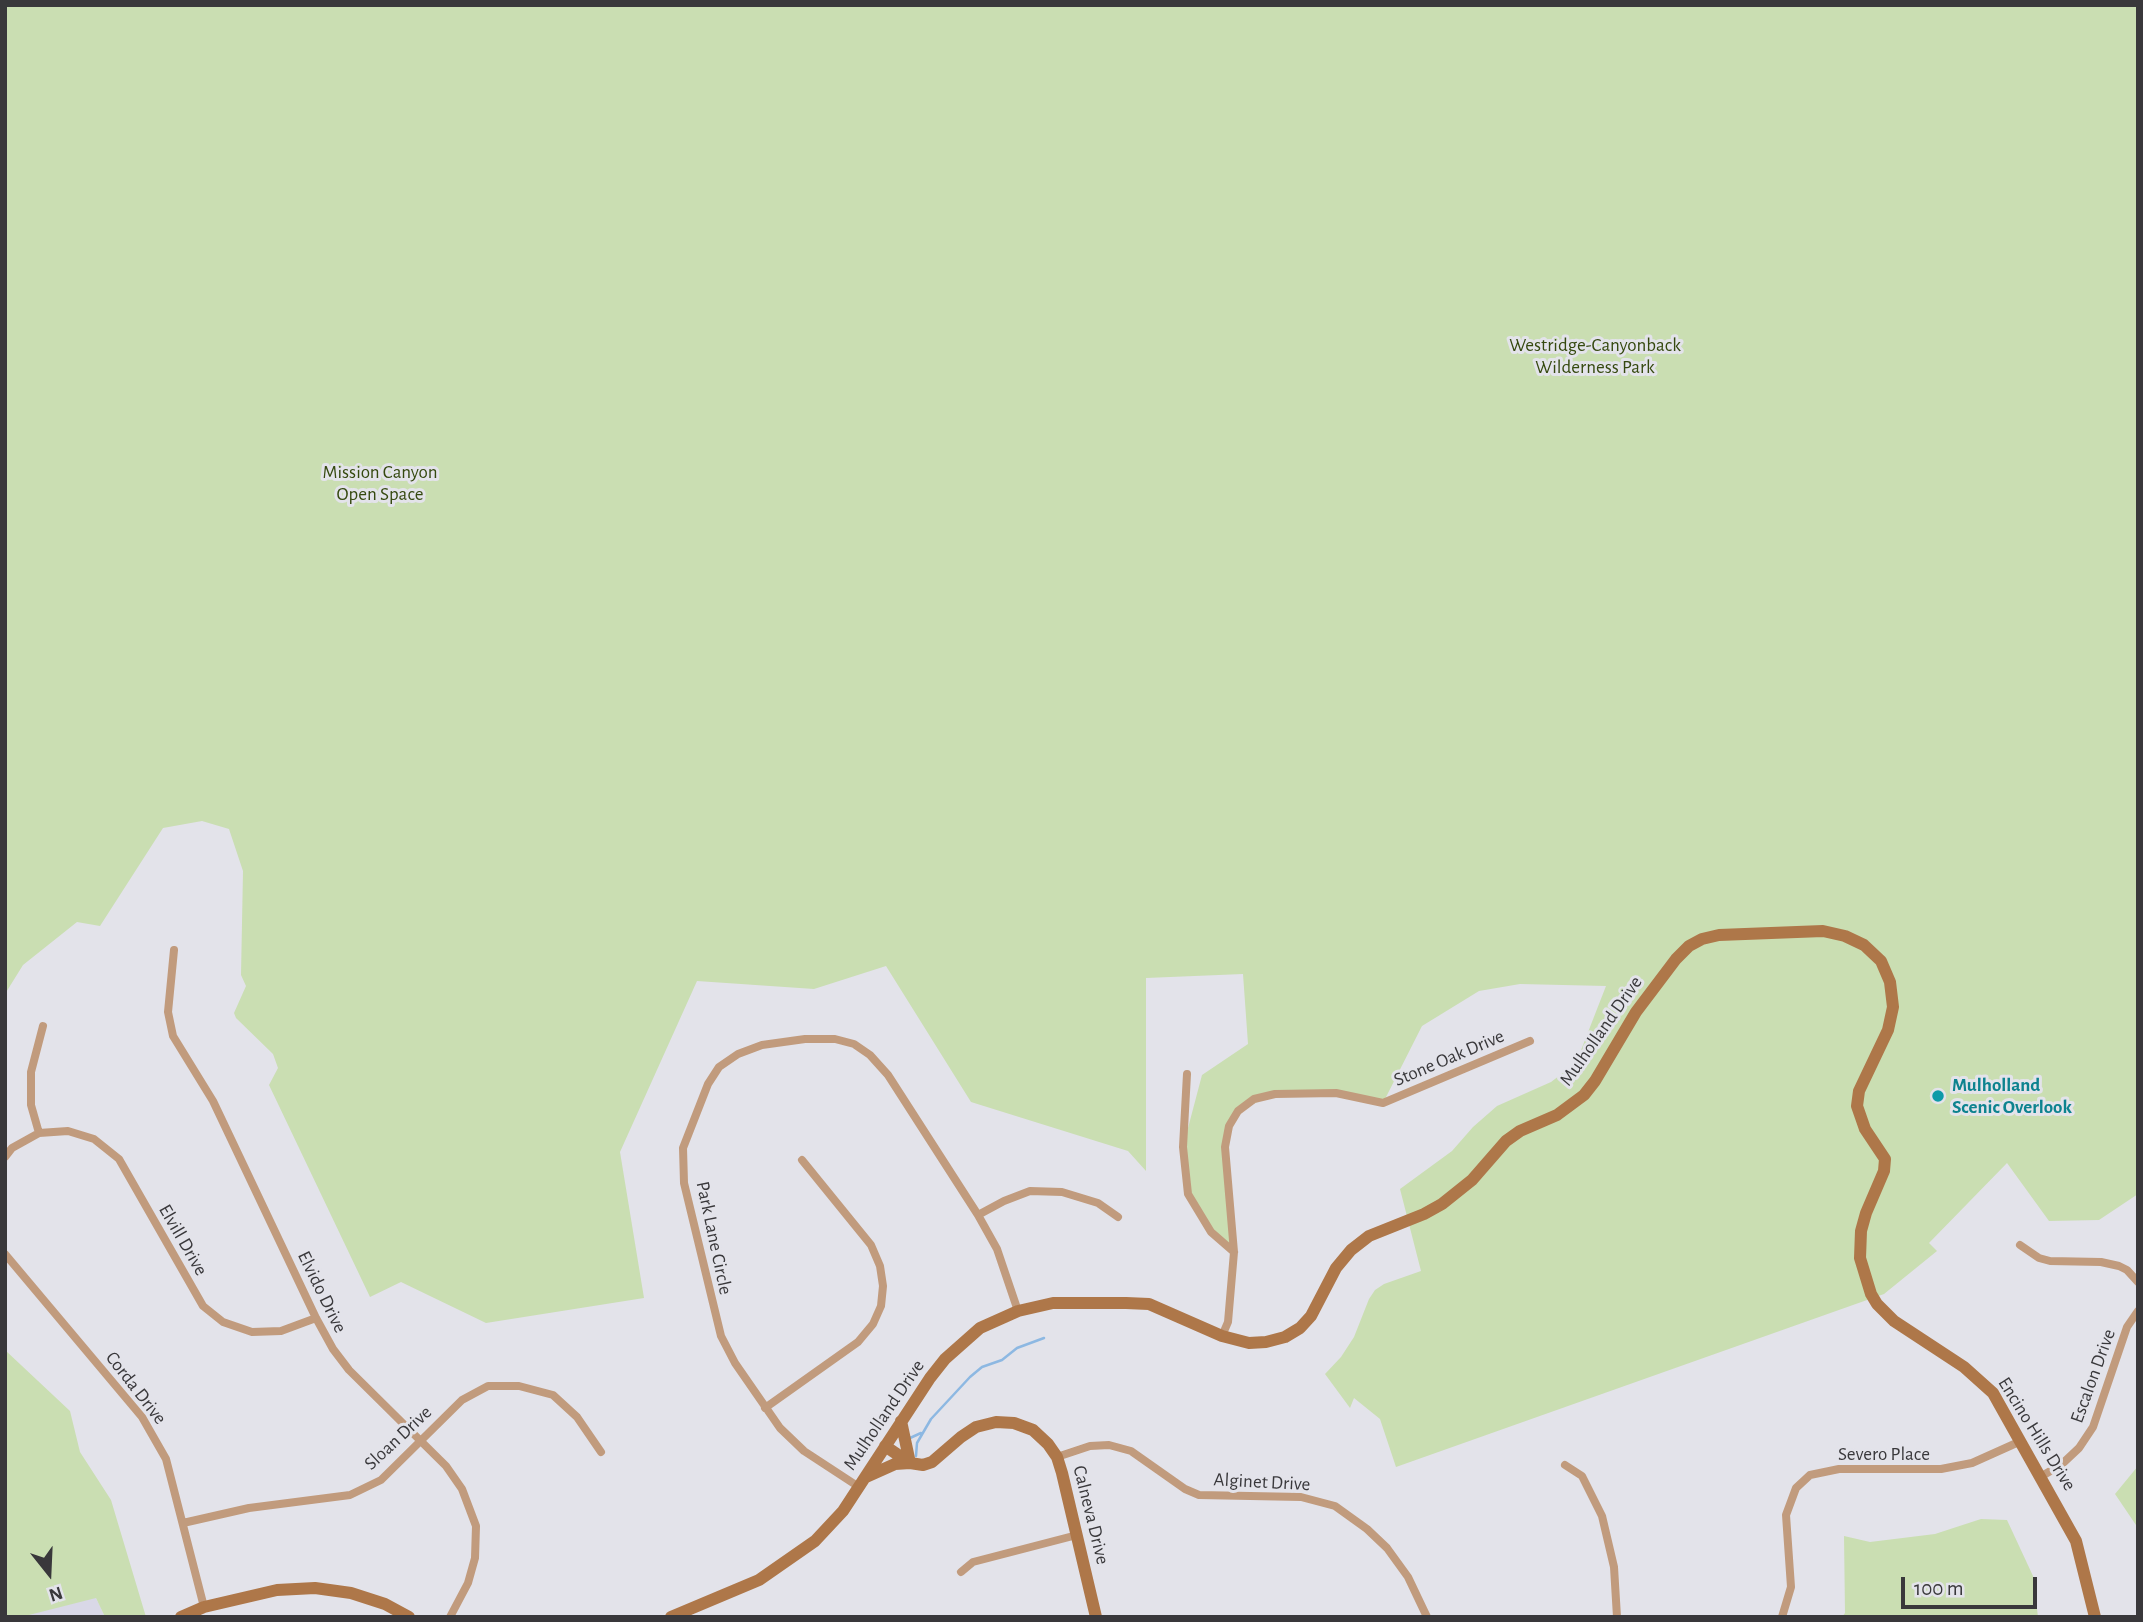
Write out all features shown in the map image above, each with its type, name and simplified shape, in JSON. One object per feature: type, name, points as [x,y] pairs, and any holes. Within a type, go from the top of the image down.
[{"type":"main road","name":"Mulholland Drive","points":[[671,1617],[759,1580],[815,1541],[843,1511],[901,1420],[953,1350],[981,1328],[1018,1311],[1053,1303],[1149,1304],[1222,1336],[1249,1343],[1285,1337],[1300,1328],[1311,1316],[1336,1268],[1351,1250],[1369,1236],[1442,1204],[1472,1180],[1506,1142],[1520,1131],[1571,1106],[1595,1082],[1636,1012],[1676,959],[1689,946],[1702,939],[1719,935],[1824,931],[1845,936],[1864,945],[1881,961],[1890,982],[1893,1007],[1888,1030],[1859,1091],[1857,1106],[1865,1129],[1885,1158]]},
{"type":"main road","name":"Encino Hills Drive","points":[[1885,1158],[1884,1171],[1861,1231],[1860,1258],[1871,1294],[1877,1304],[1908,1332],[1981,1380],[1993,1393],[2042,1476],[2076,1541],[2095,1617]]},
{"type":"main road","points":[[901,1420],[910,1463]]},
{"type":"main road","name":"Calneva Drive","points":[[862,1482],[895,1464],[923,1465],[932,1462],[976,1427],[996,1422],[1014,1423],[1034,1430],[1057,1457],[1096,1617]]},
{"type":"main road","points":[[886,1447],[910,1463]]},
{"type":"main road","points":[[181,1617],[204,1607],[277,1590],[315,1588],[351,1593],[385,1604],[409,1617]]},
{"type":"street","name":"Elvido Drive","points":[[174,950],[168,1012],[173,1036],[213,1101],[316,1318],[333,1349],[349,1370],[446,1466],[462,1489],[476,1526],[475,1558],[468,1583],[450,1617]]},
{"type":"street","points":[[5,1157],[12,1148],[39,1133],[31,1105],[31,1072],[43,1026]]},
{"type":"street","name":"Park Lane Circle","points":[[862,1482],[804,1451],[780,1428],[735,1363],[721,1336],[684,1183],[684,1148],[708,1084],[719,1067],[738,1054],[762,1045],[805,1039],[835,1039],[853,1044],[870,1055],[888,1075],[978,1215],[997,1249],[1018,1311]]},
{"type":"street","name":"Stone Oak Drive","points":[[1222,1336],[1228,1322],[1234,1252],[1225,1147],[1229,1126],[1238,1111],[1254,1100],[1275,1094],[1336,1093],[1382,1103],[1530,1041]]},
{"type":"street","points":[[1187,1074],[1183,1147],[1188,1194],[1211,1232],[1234,1252]]},
{"type":"street","name":"Elvill Drive","points":[[39,1133],[68,1131],[94,1139],[119,1159],[203,1306],[223,1322],[252,1332],[281,1331],[316,1318]]},
{"type":"street","points":[[765,1408],[858,1342],[873,1324],[881,1306],[883,1286],[880,1266],[871,1245],[802,1160]]},
{"type":"street","points":[[978,1215],[1030,1191],[1062,1192],[1098,1203],[1118,1217]]},
{"type":"street","points":[[2020,1245],[2039,1258],[2050,1261],[2101,1262],[2119,1266],[2138,1282]]},
{"type":"street","name":"Corda Drive","points":[[5,1254],[142,1417],[166,1459],[204,1607]]},
{"type":"street","name":"Escalon Drive","points":[[2042,1476],[2062,1464],[2079,1448],[2093,1427],[2127,1327],[2138,1311]]},
{"type":"street","name":"Sloan Drive","points":[[183,1523],[249,1508],[351,1495],[381,1480],[462,1400],[488,1386],[519,1386],[553,1395],[577,1417],[601,1452]]},
{"type":"street","name":"Severo Place","points":[[1782,1617],[1791,1587],[1786,1515],[1796,1489],[1810,1475],[1839,1469],[1941,1469],[1972,1463],[2021,1441]]},
{"type":"street","name":"Alginet Drive","points":[[1057,1457],[1090,1446],[1109,1445],[1131,1451],[1185,1489],[1199,1495],[1301,1497],[1335,1506],[1367,1529],[1387,1548],[1408,1577],[1427,1617]]},
{"type":"street","points":[[1564,1465],[1582,1476],[1602,1516],[1614,1567],[1617,1617]]},
{"type":"street","points":[[961,1572],[973,1562],[1077,1535]]},
{"type":"shaded area","points":[[94,1594],[105,1617],[13,1617]]},
{"type":"green space","points":[[5,5],[2138,5],[2138,1194],[2099,1220],[2049,1221],[2007,1163],[1929,1243],[1937,1251],[1884,1294],[1396,1467],[1380,1419],[1354,1398],[1350,1408],[1325,1374],[1341,1357],[1354,1337],[1375,1290],[1384,1284],[1421,1271],[1400,1189],[1452,1151],[1473,1127],[1497,1106],[1551,1082],[1576,1063],[1606,986],[1520,984],[1479,991],[1422,1026],[1383,1103],[1336,1093],[1275,1094],[1238,1111],[1225,1147],[1234,1252],[1219,1240],[1188,1194],[1183,1147],[1202,1075],[1248,1044],[1243,974],[1146,978],[1146,1171],[1128,1151],[971,1102],[886,966],[814,989],[697,981],[620,1152],[644,1298],[486,1323],[401,1282],[370,1297],[269,1085],[278,1068],[273,1054],[234,1013],[246,986],[241,975],[243,871],[229,829],[202,821],[163,828],[100,926],[77,922],[23,965],[5,994]]},
{"type":"green space","points":[[5,1350],[70,1411],[80,1452],[111,1500],[146,1617],[105,1617],[96,1598],[21,1617],[5,1617]]},
{"type":"green space","points":[[2138,1466],[2138,1528],[2115,1494]]},
{"type":"green space","points":[[1981,1519],[2007,1520],[2033,1576],[2038,1617],[1842,1617],[1845,1613],[1844,1536],[1870,1542],[1935,1534]]},
{"type":"waterway","points":[[916,1456],[917,1443],[931,1419],[970,1377],[982,1367],[1002,1360],[1017,1348],[1044,1338]]},
{"type":"waterway","points":[[910,1438],[921,1433]]},
{"type":"place","name":"Mulholland Scenic Overlook","points":[[1938,1096]]},
{"type":"park label","name":"Westridge-Canyonback Wilderness Park","points":[[1595,356]]},
{"type":"park label","name":"Mission Canyon Open Space","points":[[380,483]]}]
